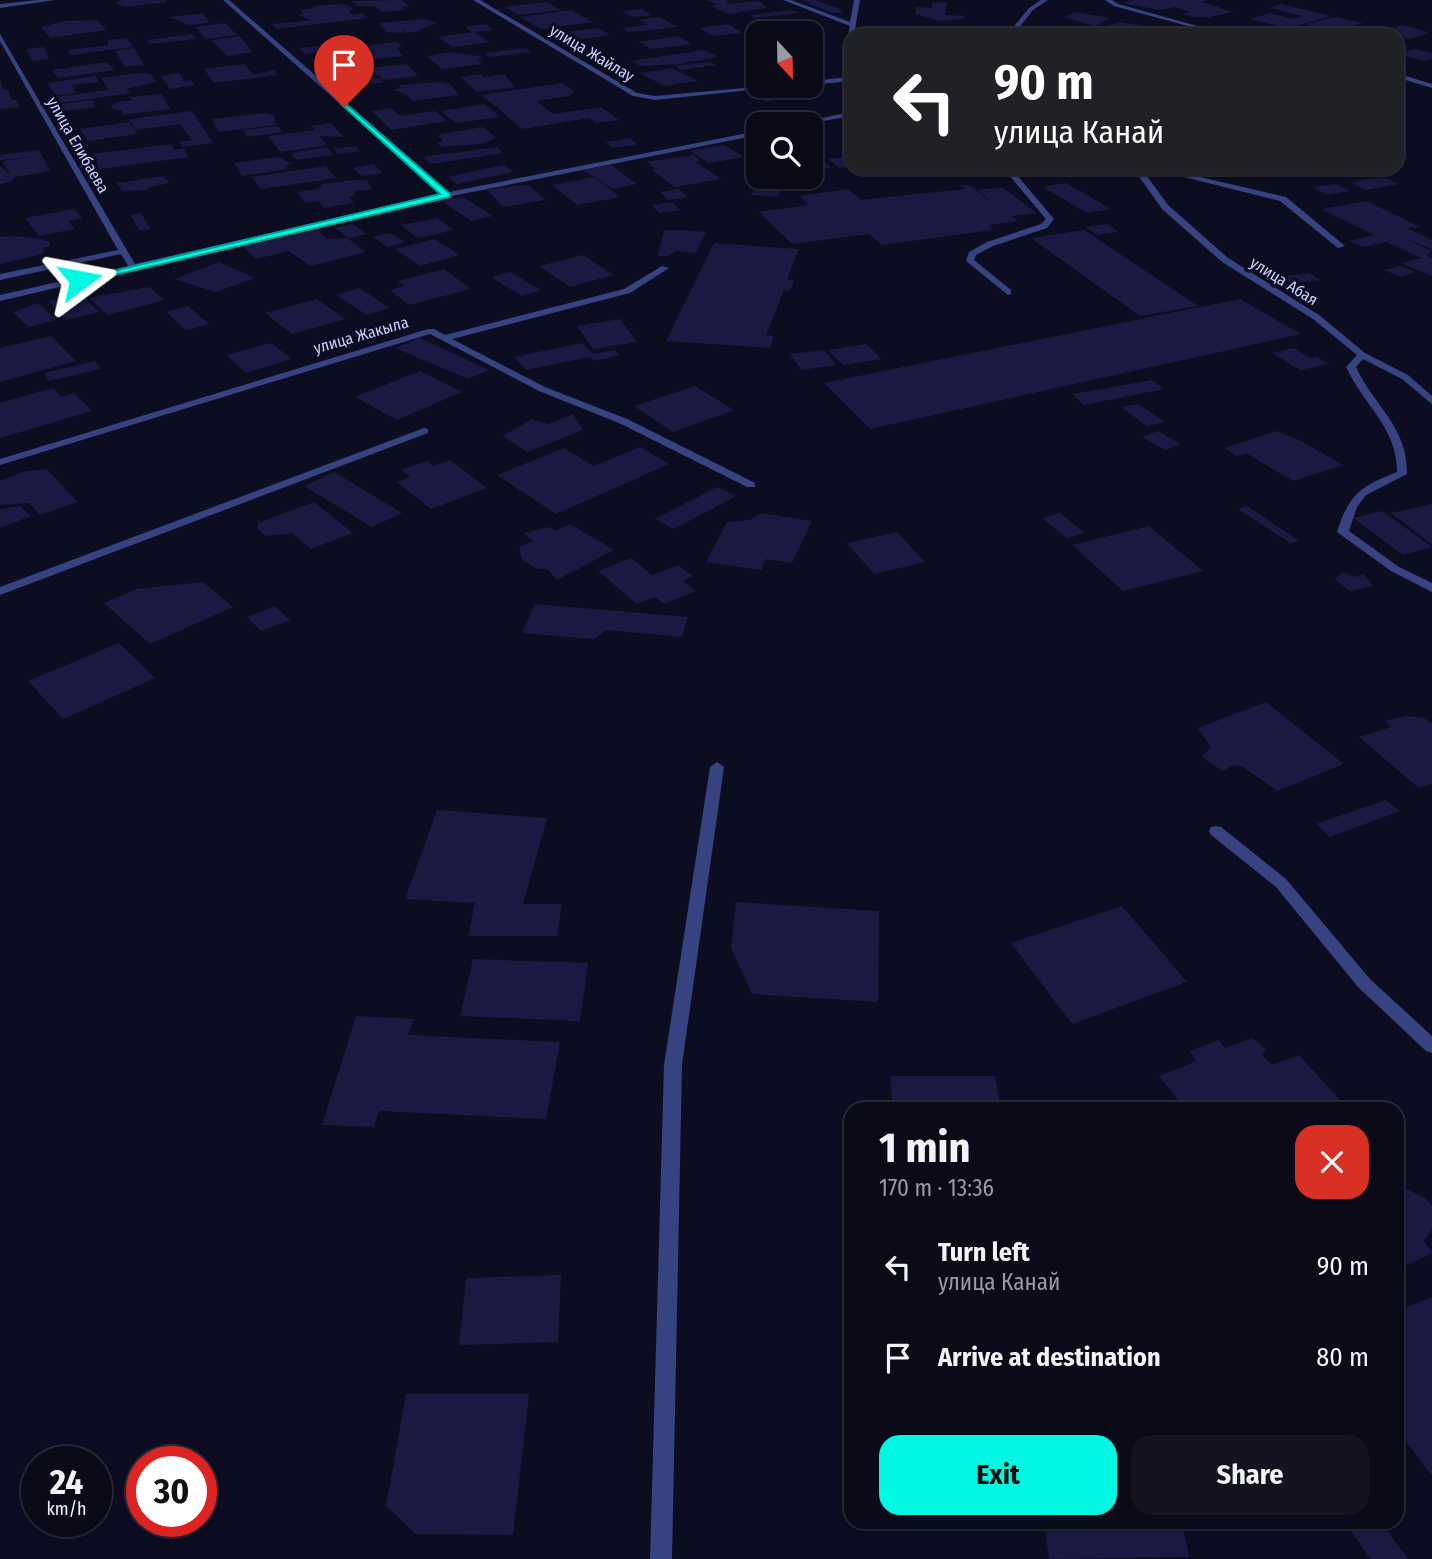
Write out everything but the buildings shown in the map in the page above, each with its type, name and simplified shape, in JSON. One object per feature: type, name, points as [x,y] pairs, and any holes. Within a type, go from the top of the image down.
[{"type":"street","points":[[0,6],[52,0]]},
{"type":"street","points":[[226,0],[447,195]]},
{"type":"street","name":"улица Жайлау","points":[[477,0],[635,95],[655,98],[746,90]]},
{"type":"street","points":[[786,0],[852,25]]},
{"type":"street","points":[[852,28],[857,0]]},
{"type":"street","points":[[1016,28],[1031,9],[1045,0]]},
{"type":"street","points":[[1108,0],[1116,5],[1201,28]]},
{"type":"street","name":"улица Елибаева","points":[[0,36],[133,268]]},
{"type":"street","points":[[1404,77],[1432,86]]},
{"type":"street","points":[[823,82],[844,80]]},
{"type":"street","points":[[823,119],[844,115]]},
{"type":"street","points":[[0,298],[447,195],[746,135]]},
{"type":"street","points":[[1008,292],[970,261],[972,254],[990,244],[1044,226],[1050,219],[1044,208],[1013,175]]},
{"type":"street","name":"улица Абая","points":[[1142,175],[1165,207],[1225,260],[1316,317],[1362,355],[1405,377],[1432,401]]},
{"type":"street","points":[[1182,175],[1283,199],[1341,246]]},
{"type":"street","points":[[0,277],[123,251]]},
{"type":"street","points":[[444,338],[627,291],[665,268]]},
{"type":"street","name":"улица Жакыла","points":[[0,462],[431,331],[542,389],[623,421],[751,485]]},
{"type":"street","points":[[1362,355],[1351,367],[1357,386],[1386,417],[1405,454],[1402,474],[1371,485],[1351,502],[1343,532],[1395,569],[1432,588]]},
{"type":"street","points":[[0,591],[424,431]]},
{"type":"street","points":[[661,1559],[673,1065],[717,767]]},
{"type":"street","points":[[1216,831],[1281,883],[1364,983],[1432,1046]]},
{"type":"route","points":[[80,280],[447,195],[344,107]]}]
